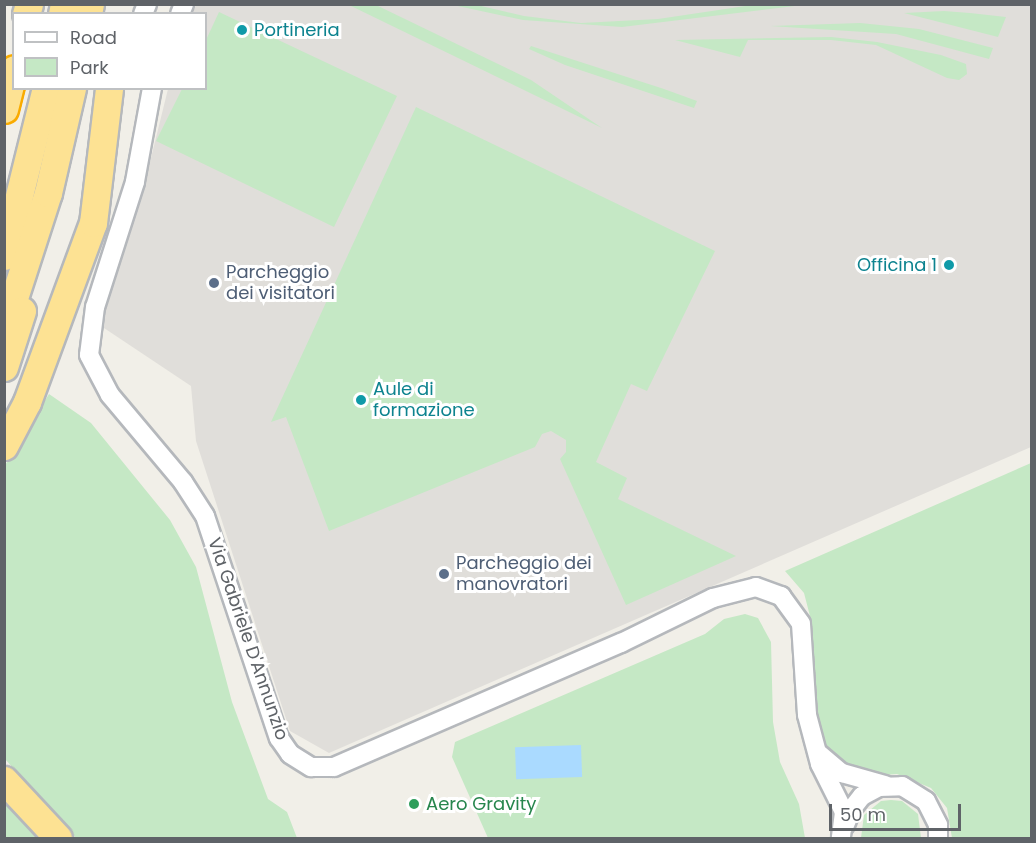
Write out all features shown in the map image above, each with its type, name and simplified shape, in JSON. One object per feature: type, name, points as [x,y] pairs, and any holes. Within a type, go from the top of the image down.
[{"type":"highway","points":[[4,110],[12,78]]},
{"type":"highway","points":[[4,256],[46,90]]},
{"type":"highway","points":[[4,367],[17,337],[35,237],[72,90]]},
{"type":"highway","points":[[4,446],[27,402],[93,223],[109,90]]},
{"type":"highway","points":[[4,329],[35,237]]},
{"type":"highway","points":[[4,780],[58,838]]},
{"type":"street","name":"Via Gabriele D'Annunzio","points":[[152,90],[135,182],[95,307],[89,355],[110,395],[173,469],[205,516],[279,738],[290,754],[311,767],[334,767],[621,643],[713,598],[756,587],[781,596],[801,624],[807,715],[816,750],[841,802],[844,835]]},
{"type":"street","points":[[816,750],[842,773],[888,786]]},
{"type":"street","points":[[844,835],[856,802],[870,790],[902,786],[926,801],[934,812],[938,838]]},
{"type":"shaded area","points":[[196,5],[1031,5],[1031,447],[329,753],[290,731],[196,441],[191,386],[98,324],[148,170],[168,90],[207,90],[207,12],[193,12]]},
{"type":"green space","points":[[349,5],[376,5],[531,80],[602,128]]},
{"type":"green space","points":[[453,5],[477,5],[524,16],[581,23],[658,19],[752,5],[803,5],[622,27],[523,20]]},
{"type":"green space","points":[[944,11],[1006,17],[998,37],[904,13]]},
{"type":"green space","points":[[219,12],[397,96],[334,227],[156,141],[182,90],[207,90],[207,38]]},
{"type":"green space","points":[[860,23],[919,29],[993,48],[989,59],[896,34],[770,26]]},
{"type":"green space","points":[[831,37],[877,42],[941,55],[966,64],[967,74],[959,80],[947,78],[876,45],[831,40],[748,40],[740,57],[675,40]]},
{"type":"green space","points":[[531,46],[697,101],[694,108],[565,65],[529,49]]},
{"type":"green space","points":[[416,107],[715,251],[647,391],[631,384],[596,462],[627,478],[618,499],[736,556],[626,605],[560,459],[566,452],[566,440],[551,431],[542,434],[535,447],[329,531],[286,417],[271,422]]},
{"type":"green space","points":[[49,394],[91,423],[170,520],[196,567],[232,702],[268,799],[287,812],[297,838],[76,838],[5,759],[4,467]]},
{"type":"green space","points":[[1031,463],[1031,838],[952,838],[947,808],[931,788],[897,774],[871,776],[849,770],[828,752],[819,726],[811,620],[804,593],[785,571]]},
{"type":"green space","points":[[745,614],[758,618],[771,642],[773,722],[780,762],[799,804],[805,838],[488,838],[452,757],[455,742],[705,634],[724,619]]},
{"type":"green space","points":[[5,793],[46,838],[5,838]]},
{"type":"green space","points":[[881,801],[902,801],[918,814],[921,838],[861,838],[864,815]]},
{"type":"water","points":[[581,745],[582,777],[516,779],[515,747]]},
{"type":"place","name":"Portineria","points":[[242,30]]},
{"type":"place","name":"Officina 1","points":[[949,265]]},
{"type":"place","name":"Parcheggio dei visitatori","points":[[214,283]]},
{"type":"place","name":"Aule di formazione","points":[[361,400]]},
{"type":"place","name":"Parcheggio dei manovratori","points":[[444,574]]},
{"type":"place","name":"Aero Gravity","points":[[414,804]]}]
